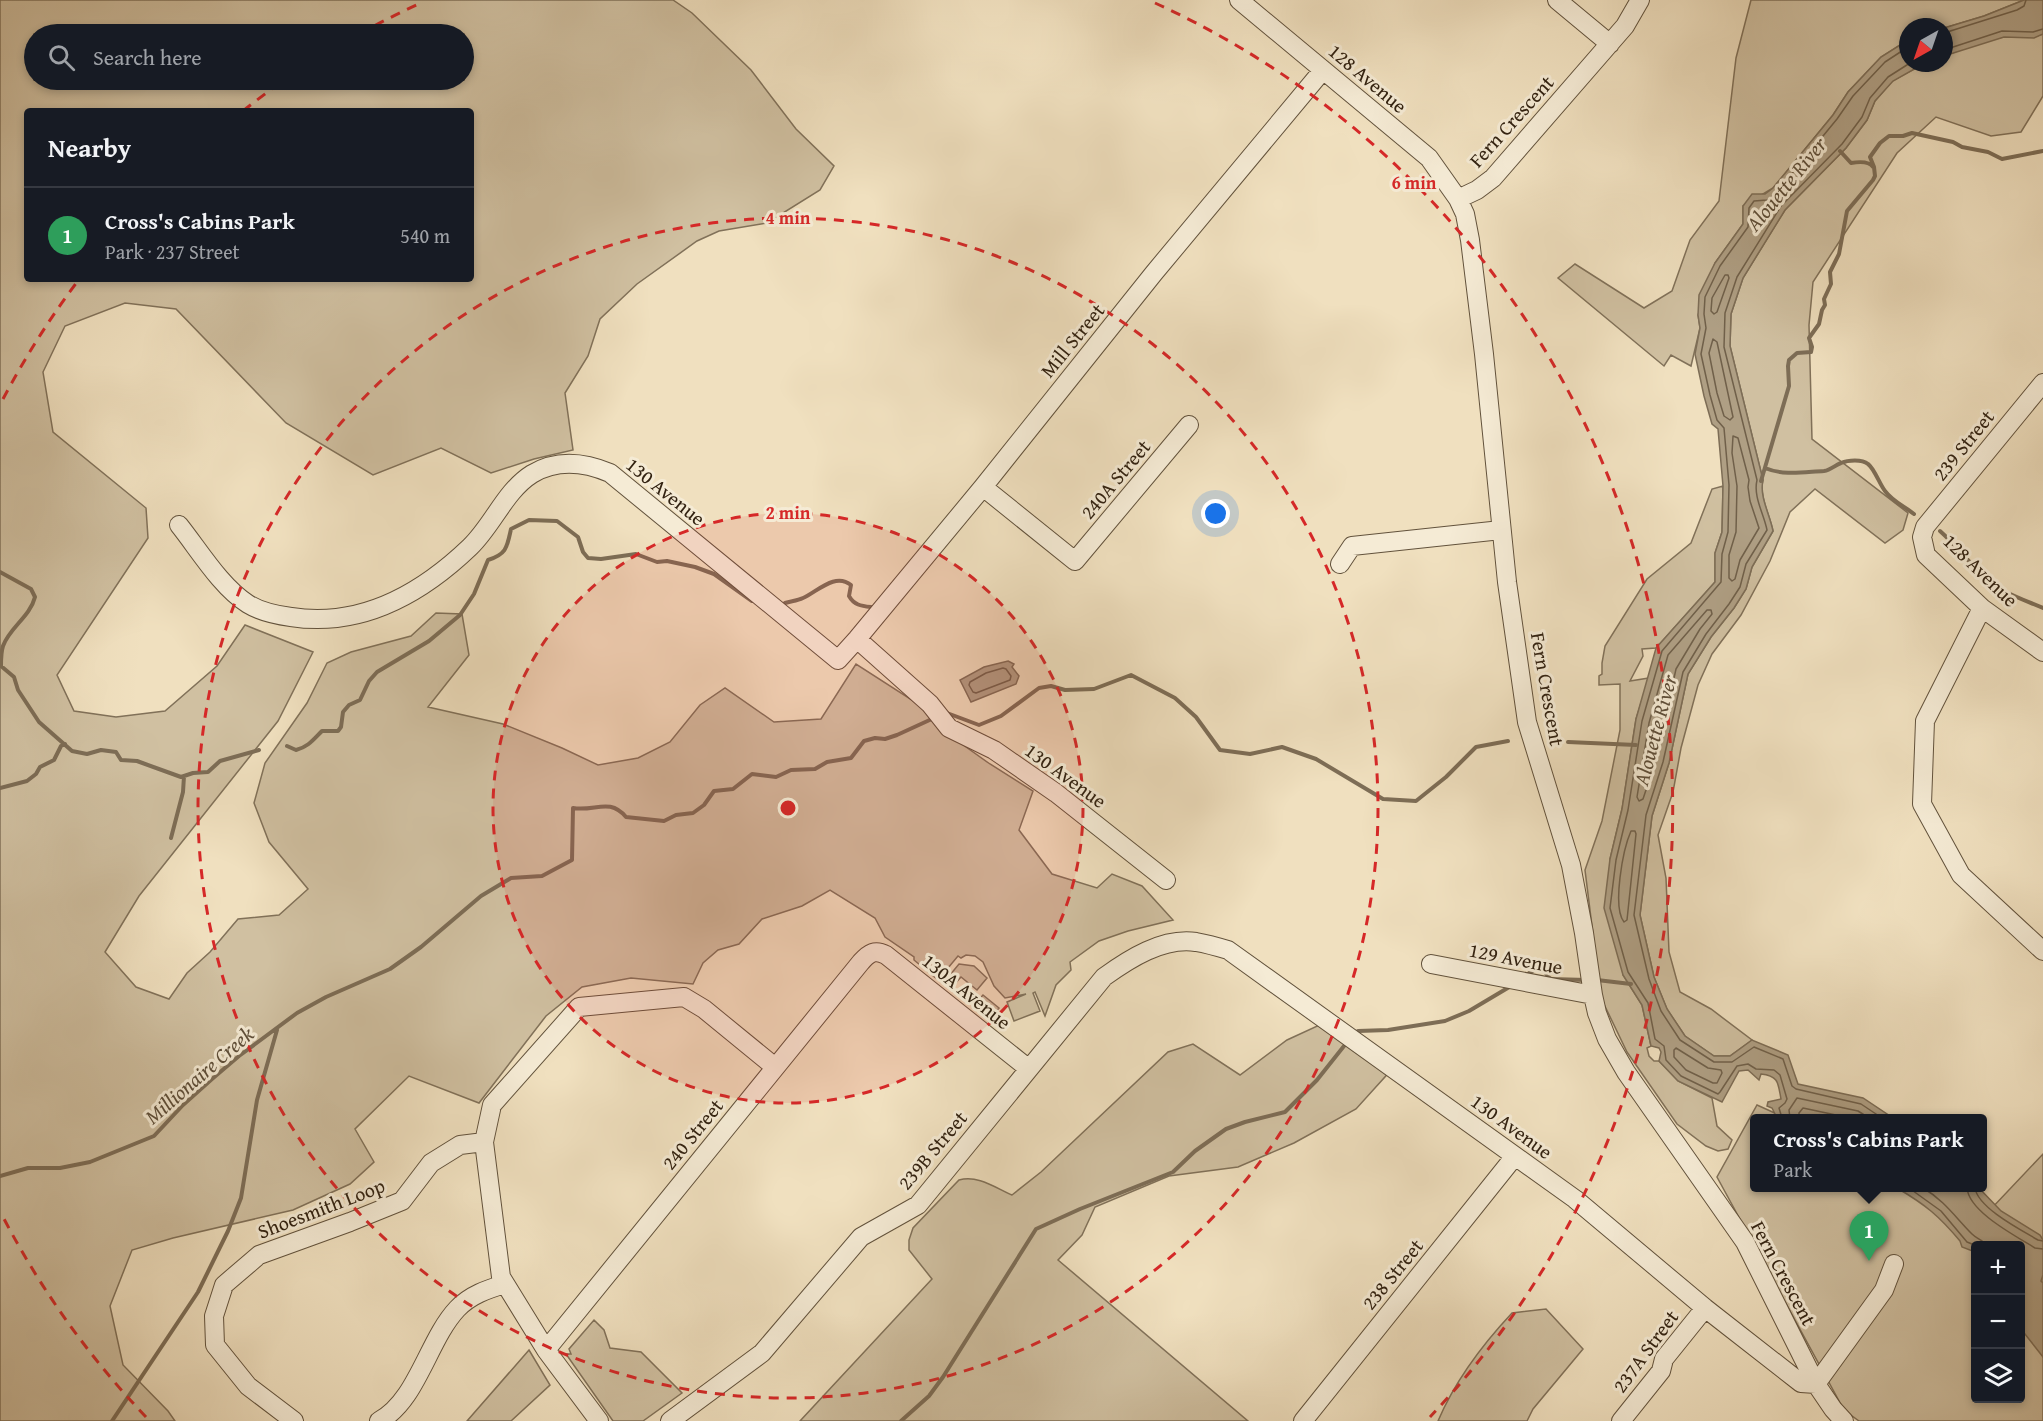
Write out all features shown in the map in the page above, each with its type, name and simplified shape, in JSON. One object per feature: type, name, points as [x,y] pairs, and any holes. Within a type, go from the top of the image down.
[{"type":"street","name":"128 Avenue","points":[[1239,0],[1429,158],[1458,199]]},
{"type":"street","points":[[1557,0],[1610,44]]},
{"type":"street","name":"Fern Crescent","points":[[1640,0],[1625,26],[1493,178],[1477,190],[1458,199],[1470,240],[1507,582],[1527,722],[1570,866],[1592,986],[1602,1026],[1637,1089],[1745,1242],[1816,1384],[1844,1421]]},
{"type":"street","name":"Mill Street","points":[[857,639],[984,487],[1154,273],[1323,70]]},
{"type":"street","name":"239 Street","points":[[1922,537],[1925,527],[2043,383]]},
{"type":"street","name":"240A Street","points":[[984,487],[1075,561],[1189,425]]},
{"type":"street","name":"130 Avenue","points":[[179,525],[224,583],[249,605],[270,614],[307,620],[339,619],[366,612],[410,595],[452,564],[472,546],[511,494],[534,473],[558,464],[581,463],[610,473],[838,660],[857,639],[930,704],[944,723],[955,732],[994,750],[1056,793],[1166,880]]},
{"type":"street","points":[[1340,564],[1352,546],[1501,530]]},
{"type":"street","name":"128 Avenue","points":[[1922,537],[1926,555],[1982,608],[2043,652]]},
{"type":"street","points":[[1982,608],[1924,721],[1922,804],[1960,875],[2043,951]]},
{"type":"street","name":"130 Avenue","points":[[1163,945],[1193,941],[1228,950],[1575,1199],[1705,1308],[1801,1383],[1816,1384]]},
{"type":"street","name":"239B Street","points":[[670,1421],[762,1353],[861,1237],[918,1205],[1104,977],[1134,956],[1163,945]]},
{"type":"street","name":"130A Avenue","points":[[876,951],[886,955],[1029,1068]]},
{"type":"street","name":"240 Street","points":[[546,1350],[861,962],[876,951]]},
{"type":"street","name":"129 Avenue","points":[[1431,964],[1592,986]]},
{"type":"street","points":[[599,1421],[546,1350],[501,1277],[484,1142],[492,1105],[579,1007],[684,996],[704,1009],[776,1067]]},
{"type":"street","name":"Shoesmith Loop","points":[[294,1421],[248,1386],[215,1345],[214,1316],[224,1285],[259,1255],[402,1201],[431,1164],[460,1145],[484,1142]]},
{"type":"street","name":"238 Street","points":[[1303,1421],[1515,1156]]},
{"type":"street","points":[[1816,1384],[1884,1290],[1894,1264]]},
{"type":"street","points":[[378,1421],[390,1415],[413,1383],[440,1334],[457,1309],[474,1295],[506,1284]]},
{"type":"street","name":"237A Street","points":[[1621,1421],[1661,1371],[1664,1359],[1705,1308]]},
{"type":"shaded area","points":[[0,0],[673,0],[692,13],[751,70],[796,129],[834,166],[820,190],[767,223],[719,231],[697,241],[637,284],[600,319],[588,356],[565,393],[573,450],[534,459],[491,473],[441,448],[373,475],[286,423],[176,309],[125,303],[65,326],[43,372],[53,432],[146,508],[148,538],[57,675],[74,711],[116,717],[165,711],[217,666],[245,625],[313,652],[278,721],[139,896],[105,952],[136,987],[169,999],[187,973],[210,952],[238,919],[279,915],[308,889],[269,842],[254,803],[265,763],[307,703],[327,663],[351,652],[411,636],[436,613],[462,614],[469,655],[428,707],[503,724],[598,765],[638,758],[670,742],[700,705],[725,688],[774,722],[821,719],[856,664],[926,709],[945,732],[1033,791],[1019,830],[1052,874],[1097,888],[1112,874],[1142,886],[1173,920],[1099,941],[1070,962],[1071,970],[1056,985],[1045,1016],[1035,992],[1033,993],[1040,1011],[1014,1021],[1007,1002],[1026,994],[1005,998],[994,986],[983,962],[975,956],[966,955],[961,958],[958,956],[938,980],[914,960],[914,957],[885,937],[875,918],[830,890],[802,906],[762,919],[739,944],[718,950],[703,963],[693,984],[631,978],[582,987],[546,1016],[479,1103],[409,1076],[355,1129],[374,1162],[350,1184],[293,1210],[132,1250],[110,1306],[123,1365],[175,1421],[0,1421]]},
{"type":"shaded area","points":[[1751,0],[2024,0],[1953,25],[1953,18],[1899,18],[1899,46],[1881,57],[1848,92],[1833,115],[1773,188],[1743,206],[1743,224],[1715,263],[1698,315],[1700,328],[1691,366],[1671,355],[1664,366],[1558,278],[1575,264],[1644,308],[1672,291],[1690,240],[1719,201],[1736,58]]},
{"type":"shaded area","points":[[2043,34],[2043,96],[2021,132],[1991,136],[1936,117],[1897,153],[1813,282],[1809,325],[1812,439],[1908,513],[1903,530],[1885,543],[1815,489],[1790,512],[1770,561],[1741,615],[1712,654],[1698,685],[1681,748],[1673,792],[1658,835],[1666,878],[1669,952],[1680,992],[1711,1009],[1752,1040],[1730,1056],[1714,1056],[1685,1036],[1667,1009],[1654,977],[1640,915],[1652,816],[1669,763],[1688,674],[1711,637],[1746,589],[1752,567],[1773,531],[1764,499],[1763,480],[1730,346],[1731,314],[1743,278],[1785,210],[1846,148],[1867,120],[1875,101],[1892,81],[1908,72],[1953,72],[1953,53],[1982,42],[2005,37],[2034,37]]},
{"type":"shaded area","points":[[1723,486],[1722,532],[1715,553],[1715,582],[1656,648],[1642,649],[1643,656],[1630,681],[1649,678],[1636,719],[1622,809],[1610,859],[1623,975],[1642,1005],[1651,1046],[1647,1048],[1649,1056],[1654,1061],[1659,1061],[1678,1081],[1712,1098],[1717,1126],[1732,1140],[1728,1149],[1718,1151],[1706,1146],[1677,1124],[1627,1052],[1601,998],[1585,870],[1602,821],[1620,730],[1620,684],[1599,685],[1605,646],[1647,579],[1691,543],[1712,489]]},
{"type":"shaded area","points":[[959,964],[974,966],[987,978],[977,990],[961,977],[952,987],[945,981]]},
{"type":"shaded area","points":[[983,995],[999,1008],[990,1018],[974,1005]]},
{"type":"shaded area","points":[[1328,1021],[1393,1068],[1356,1109],[1294,1143],[1238,1167],[1169,1176],[1095,1207],[1082,1235],[1058,1260],[1248,1421],[800,1421],[932,1279],[909,1250],[909,1240],[913,1228],[959,1180],[979,1180],[1012,1195],[1041,1172],[1168,1052],[1193,1044],[1240,1075],[1287,1040]]},
{"type":"shaded area","points":[[1757,1105],[1777,1114],[1752,1114]]},
{"type":"shaded area","points":[[1750,1118],[1750,1192],[1928,1192],[1972,1241],[1971,1403],[2025,1403],[2025,1283],[2043,1315],[2043,1421],[1859,1421],[1844,1410],[1717,1177]]},
{"type":"shaded area","points":[[2043,1154],[2043,1291],[2025,1256],[2025,1241],[2016,1241],[1990,1210]]},
{"type":"shaded area","points":[[1546,1309],[1583,1349],[1533,1409],[1527,1421],[1438,1421],[1470,1364],[1512,1313]]},
{"type":"shaded area","points":[[594,1320],[604,1330],[610,1348],[641,1352],[682,1393],[643,1421],[613,1421],[566,1354],[571,1354],[569,1349]]},
{"type":"shaded area","points":[[529,1350],[550,1385],[511,1421],[467,1421]]},
{"type":"water","points":[[2024,0],[2043,0],[2043,34],[2034,38],[2004,37],[1953,53],[1953,25]]},
{"type":"water","name":"Alouette River","points":[[1899,46],[1899,72],[1909,72],[1893,81],[1875,101],[1867,120],[1846,148],[1785,210],[1743,278],[1731,314],[1730,346],[1763,480],[1764,499],[1773,531],[1752,567],[1746,589],[1711,637],[1688,674],[1669,763],[1652,816],[1640,915],[1654,977],[1667,1009],[1685,1036],[1714,1056],[1730,1056],[1752,1040],[1788,1055],[1798,1084],[1863,1098],[1887,1114],[1775,1114],[1772,1108],[1767,1106],[1768,1102],[1781,1099],[1777,1081],[1771,1076],[1761,1074],[1759,1080],[1748,1070],[1739,1071],[1722,1102],[1678,1081],[1659,1061],[1661,1052],[1659,1048],[1651,1046],[1642,1005],[1623,975],[1604,908],[1610,859],[1622,809],[1636,719],[1656,648],[1715,582],[1715,553],[1722,532],[1723,486],[1718,429],[1712,424],[1695,354],[1700,328],[1699,295],[1715,263],[1743,224],[1743,206],[1752,194],[1765,194],[1773,188],[1833,115],[1848,92],[1881,57]]},
{"type":"water","points":[[1008,661],[1014,664],[1012,667],[1019,676],[1016,684],[971,702],[960,680],[984,667]]},
{"type":"water","points":[[1903,1192],[1983,1192],[2001,1211],[2040,1235],[2043,1240],[2041,1281],[2043,1283],[2043,1357],[2025,1334],[2025,1241],[1971,1241],[1971,1250],[1962,1247],[1960,1241],[1938,1218]]},
{"type":"waterway","points":[[1761,481],[1789,386],[1789,360],[1797,353],[1811,352],[1809,338],[1819,324],[1825,305],[1824,299],[1831,284],[1830,272],[1839,254],[1847,211],[1875,176],[1870,157],[1880,143],[1889,136],[1903,136],[1912,133],[1988,152],[2002,159],[2043,151]]},
{"type":"waterway","name":"Alouette River","points":[[1840,151],[1851,163],[1866,163],[1873,167]]},
{"type":"waterway","points":[[1765,468],[1779,472],[1802,473],[1826,470],[1847,461],[1862,461],[1870,466],[1888,495],[1914,514]]},
{"type":"waterway","points":[[287,746],[296,750],[300,749],[322,731],[338,731],[341,727],[343,712],[349,705],[360,700],[369,681],[377,672],[429,641],[460,615],[474,594],[488,560],[503,552],[511,529],[529,520],[557,521],[578,537],[583,552],[588,558],[601,559],[636,554],[657,562],[667,561],[695,567],[714,574],[752,601]]},
{"type":"waterway","points":[[1940,531],[1995,586],[2043,608]]},
{"type":"waterway","points":[[0,572],[31,589],[35,597],[29,610],[6,639],[1,666],[14,677],[18,690],[39,722],[72,751],[87,754],[101,750],[116,752],[121,760],[137,761],[181,777],[208,772],[220,761],[259,750]]},
{"type":"waterway","points":[[785,603],[801,599],[826,584],[839,581],[851,585],[849,596],[853,601],[871,607]]},
{"type":"waterway","points":[[947,713],[979,725],[1001,716],[1039,688],[1051,686],[1065,690],[1094,689],[1131,675],[1175,698],[1196,717],[1220,750],[1250,754],[1282,747],[1316,759],[1383,799],[1416,801],[1446,777],[1476,747],[1508,741]]},
{"type":"waterway","name":"Millionaire Creek","points":[[0,1176],[28,1168],[60,1168],[90,1162],[154,1136],[212,1079],[297,1013],[326,997],[390,969],[421,947],[481,896],[511,878],[542,876],[572,860],[573,808],[608,806],[620,811],[626,817],[664,821],[676,815],[693,813],[704,805],[714,791],[733,789],[752,774],[776,777],[791,770],[815,769],[827,762],[851,758],[864,741],[875,738],[885,739],[934,718]]},
{"type":"waterway","name":"Alouette River","points":[[1568,742],[1636,745]]},
{"type":"waterway","points":[[0,788],[27,781],[36,774],[40,767],[54,760],[61,746],[65,744]]},
{"type":"waterway","points":[[171,838],[183,792],[184,776]]},
{"type":"waterway","points":[[1528,974],[1537,968],[1545,972],[1550,979],[1587,980]]},
{"type":"waterway","points":[[1597,980],[1631,984]]},
{"type":"waterway","points":[[1358,1031],[1388,1030],[1445,1021],[1469,1011],[1511,986]]},
{"type":"waterway","points":[[112,1421],[198,1292],[228,1231],[241,1198],[257,1100],[277,1030]]},
{"type":"waterway","points":[[901,1421],[929,1396],[943,1377],[1036,1229],[1173,1172],[1195,1151],[1226,1129],[1285,1112],[1317,1080],[1344,1046]]},
{"type":"place","name":"Cross's Cabins Park","points":[[1869,1261]]}]
